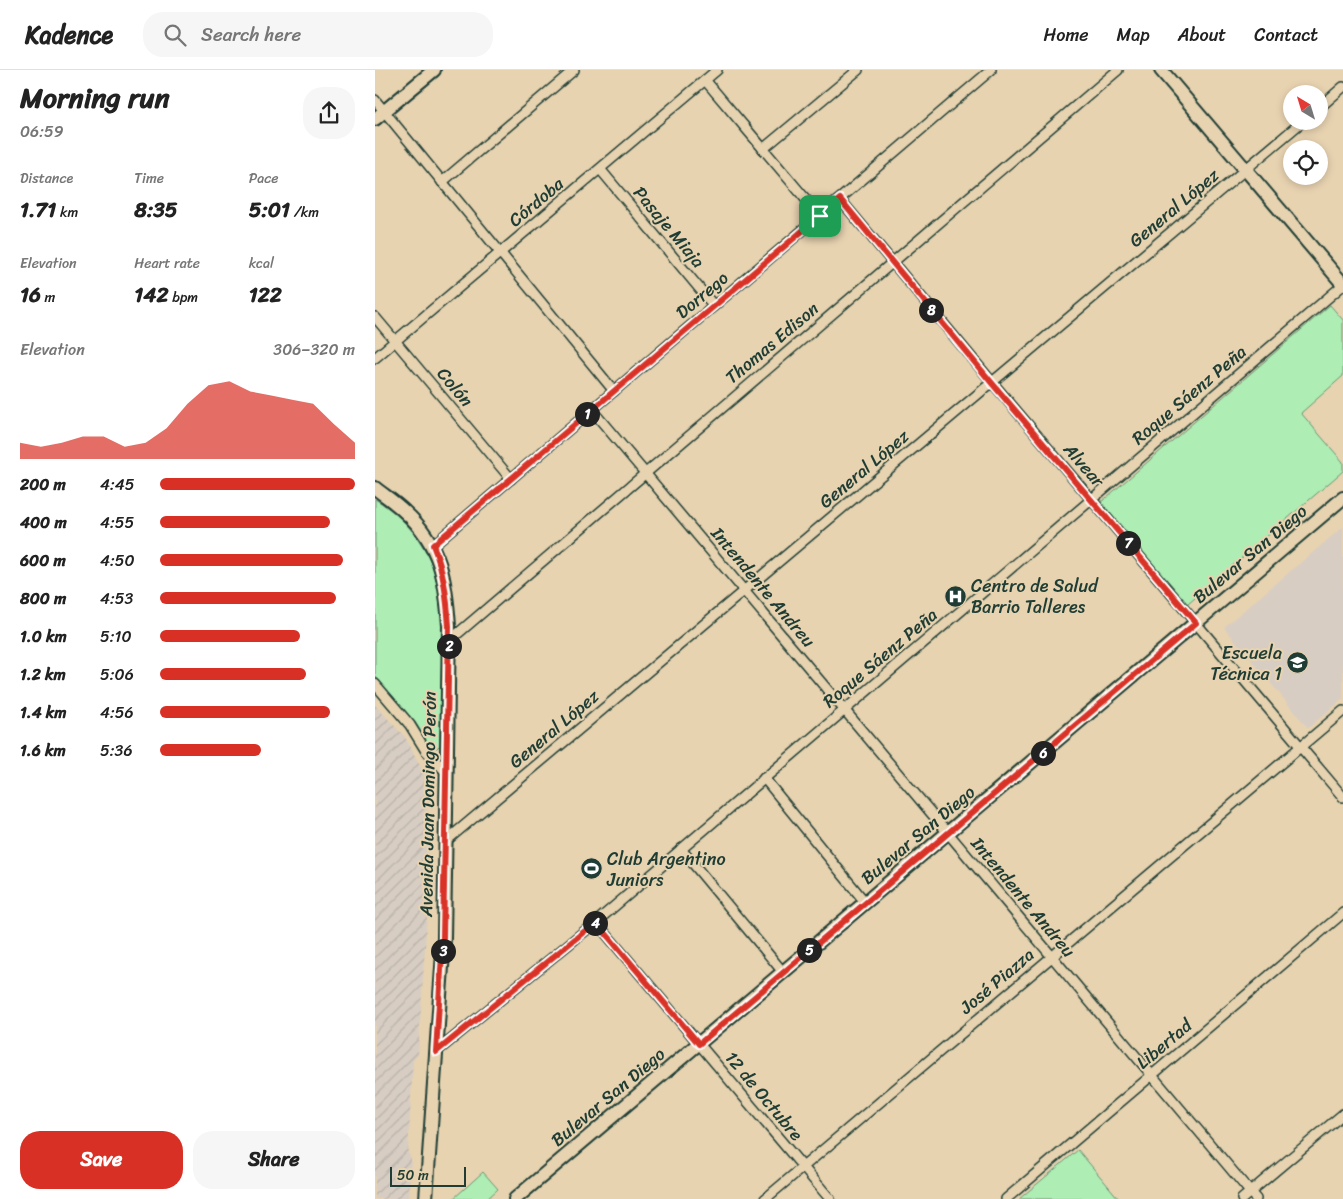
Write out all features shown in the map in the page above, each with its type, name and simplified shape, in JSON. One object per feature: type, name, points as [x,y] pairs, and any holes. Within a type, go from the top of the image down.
[{"type":"street","points":[[380,115],[434,70]]},
{"type":"street","points":[[442,182],[574,70]]},
{"type":"street","name":"Córdoba","points":[[375,358],[717,70]]},
{"type":"street","points":[[763,149],[858,70]]},
{"type":"street","name":"Dorrego","points":[[433,545],[991,70]]},
{"type":"street","name":"Thomas Edison","points":[[449,641],[1117,70]]},
{"type":"street","points":[[1161,70],[1343,285]]},
{"type":"street","points":[[705,80],[820,216]]},
{"type":"street","points":[[1328,100],[1343,87]]},
{"type":"street","points":[[375,100],[380,115],[442,182],[613,391]]},
{"type":"street","name":"General López","points":[[446,841],[1293,130]]},
{"type":"street","name":"Pasaje Miaja","points":[[600,169],[714,306]]},
{"type":"street","name":"Alvear","points":[[840,199],[991,382],[1343,797]]},
{"type":"street","name":"Roque Sáenz Peña","points":[[436,1052],[596,922],[1343,285]]},
{"type":"street","name":"Colón","points":[[375,317],[511,479]]},
{"type":"street","name":"Intendente Andreu","points":[[592,410],[1253,1196]]},
{"type":"street","name":"Avenida Juan Domingo Perón","points":[[377,491],[405,511],[421,527],[433,545],[439,558],[447,602],[449,641],[443,938],[426,1199]]},
{"type":"street","name":"Bulevar San Diego","points":[[515,1199],[1343,498]]},
{"type":"street","points":[[375,684],[410,726],[426,751],[447,773]]},
{"type":"street","name":"José Piazza","points":[[765,1199],[1343,711]]},
{"type":"street","points":[[764,778],[865,902]]},
{"type":"street","points":[[681,849],[783,972]]},
{"type":"street","name":"Libertad","points":[[1006,1199],[1343,913]]},
{"type":"street","name":"12 de Octubre","points":[[596,922],[830,1199]]},
{"type":"street","points":[[1243,1199],[1253,1196],[1343,1114]]},
{"type":"shaded area","name":"Escuela Técnica 1","points":[[1343,527],[1343,699],[1308,728],[1224,627]]},
{"type":"shaded area","points":[[375,705],[405,737],[425,775],[428,809],[427,916],[418,1055],[413,1060],[408,1153],[411,1158],[409,1199],[375,1199]]},
{"type":"green space","points":[[1330,305],[1343,320],[1343,376],[1301,413],[1343,462],[1343,471],[1188,604],[1100,503]]},
{"type":"green space","points":[[375,499],[399,517],[418,538],[431,564],[442,601],[440,745],[437,748],[432,749],[415,722],[375,676]]},
{"type":"green space","points":[[1078,1150],[1119,1199],[1019,1199]]},
{"type":"green space","points":[[483,1172],[498,1189],[487,1199],[453,1199]]},
{"type":"place","name":"Centro de Salud Barrio Talleres","points":[[955,596]]},
{"type":"place","name":"Escuela Técnica 1","points":[[1298,663]]},
{"type":"place","name":"Club Argentino Juniors","points":[[591,869]]},
{"type":"route","points":[[840,199],[991,382],[1196,623],[699,1044],[596,922],[436,1052],[443,938],[446,841],[449,626],[444,579],[439,558],[433,545],[820,216],[840,199]]}]
